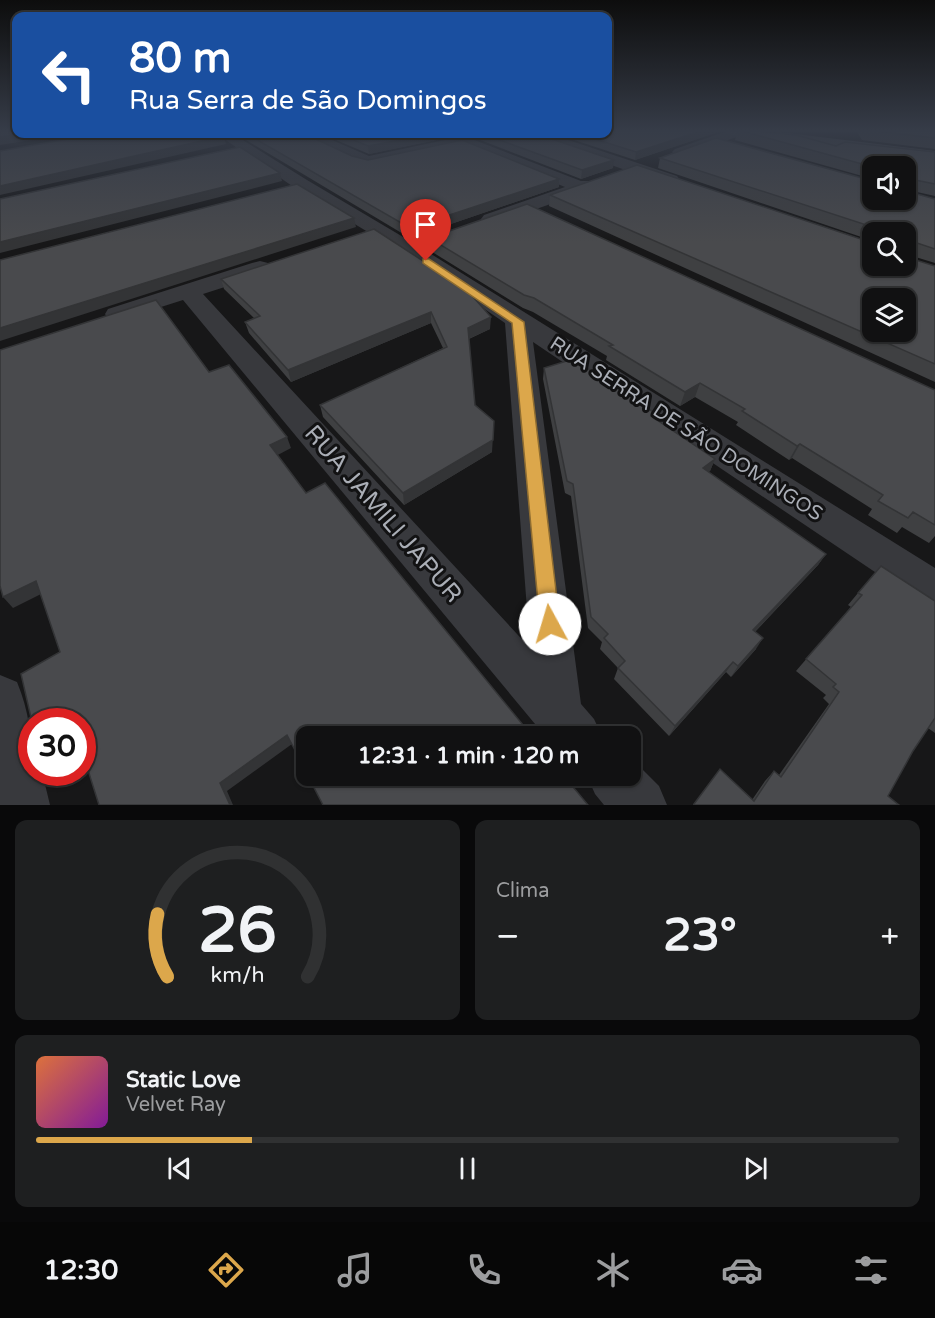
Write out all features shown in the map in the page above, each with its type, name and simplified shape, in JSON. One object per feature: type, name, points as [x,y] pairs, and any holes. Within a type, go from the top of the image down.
[{"type":"street","name":"RUA SERRA DE SÃO DOMINGOS","points":[[264,168],[289,187],[366,233],[418,245],[518,322],[935,590]]},
{"type":"street","points":[[532,168],[580,187]]},
{"type":"street","points":[[473,225],[636,168],[693,188]]},
{"type":"street","points":[[527,206],[559,221]]},
{"type":"street","points":[[100,320],[277,262]]},
{"type":"street","name":"RUA JAMILI JAPUR","points":[[188,291],[567,726]]},
{"type":"street","points":[[518,322],[568,726]]},
{"type":"street","points":[[0,699],[23,805]]},
{"type":"street","points":[[622,786],[640,805]]},
{"type":"building","points":[[0,168],[83,168],[0,186]]},
{"type":"building","points":[[145,168],[272,168],[280,173],[0,242],[0,199]]},
{"type":"building","points":[[305,168],[531,168],[559,179],[410,228]]},
{"type":"building","points":[[630,168],[645,168],[862,239],[862,276],[916,276],[916,260],[935,266],[935,364],[885,342],[916,342],[916,288],[862,288],[862,332],[550,195]]},
{"type":"building","points":[[690,168],[824,168],[862,178],[862,210],[916,210],[916,194],[935,199],[935,249],[916,243],[916,222],[862,223]]},
{"type":"building","points":[[916,168],[935,168],[935,184],[916,180]]},
{"type":"building","points":[[297,184],[354,218],[0,328],[0,260]]},
{"type":"building","points":[[527,204],[935,390],[935,525],[913,512],[908,518],[878,501],[883,495],[800,444],[797,446],[742,411],[745,409],[700,383],[685,392],[609,346],[613,345],[429,238]]},
{"type":"building","points":[[374,229],[466,289],[491,317],[468,328],[475,405],[494,421],[493,440],[403,493],[320,405],[447,347],[431,312],[288,370],[245,322],[260,316],[221,279]]},
{"type":"building","points":[[156,300],[209,372],[229,365],[287,437],[270,445],[306,493],[325,483],[524,726],[296,726],[296,752],[287,735],[220,783],[230,805],[99,805],[93,786],[96,786],[96,708],[29,708],[21,674],[60,652],[36,581],[3,597],[0,586],[0,350]]},
{"type":"building","points":[[573,359],[655,413],[651,416],[715,459],[703,468],[826,554],[753,630],[763,638],[738,666],[733,662],[675,726],[618,668],[625,661],[604,638],[608,634],[591,617],[573,484],[567,481],[544,368]]},
{"type":"building","points":[[881,566],[935,601],[935,718],[913,751],[888,796],[899,805],[695,805],[720,769],[754,801],[774,771],[781,777],[839,692],[833,687],[836,684],[806,659],[862,595],[858,593]]},
{"type":"building","points":[[313,786],[572,786],[588,805],[323,805]]},
{"type":"route","points":[[426,261],[518,322],[550,624]]}]
